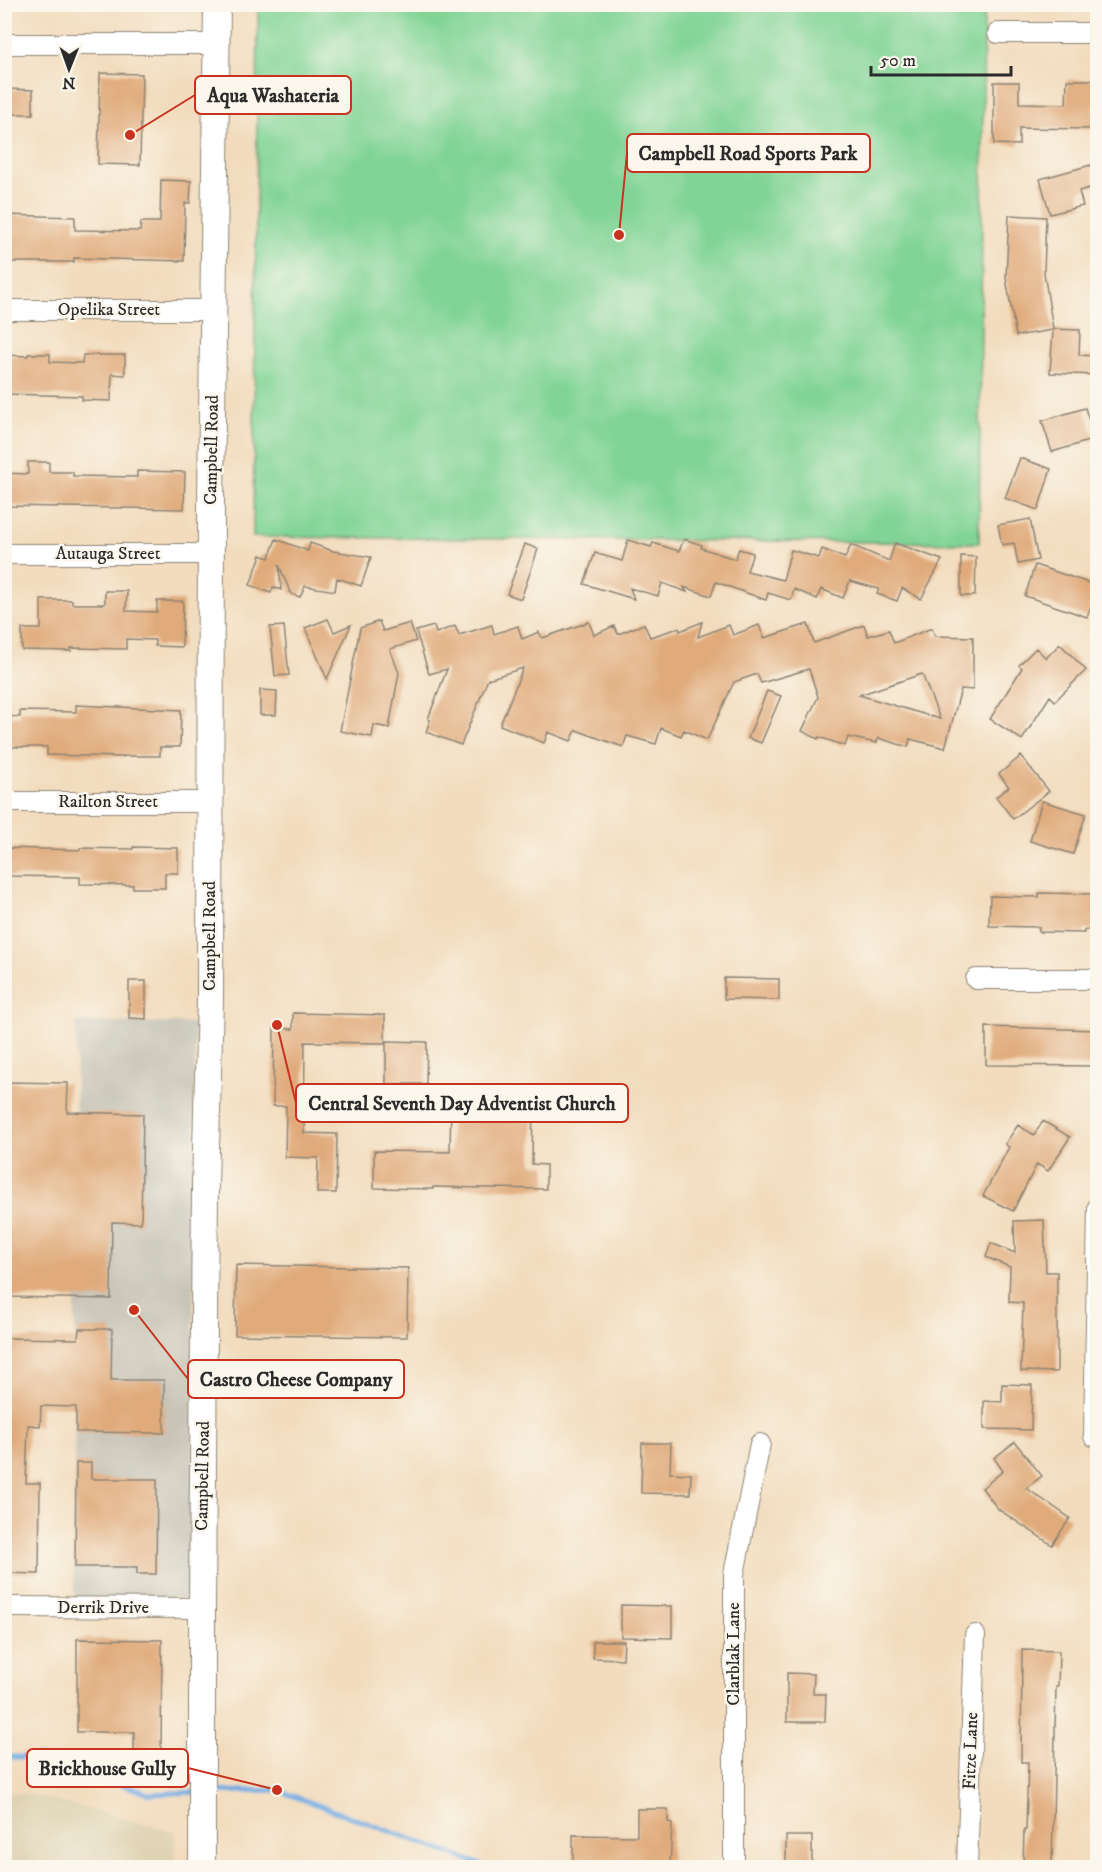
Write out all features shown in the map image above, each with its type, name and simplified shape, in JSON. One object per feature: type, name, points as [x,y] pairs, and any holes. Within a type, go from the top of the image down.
[{"type":"street","name":"Campbell Road","points":[[202,1868],[202,1608],[217,4]]},
{"type":"street","points":[[998,33],[1098,33]]},
{"type":"street","points":[[4,44],[217,44]]},
{"type":"street","name":"Opelika Street","points":[[4,310],[213,310]]},
{"type":"street","name":"Autauga Street","points":[[4,554],[211,554]]},
{"type":"street","name":"Railton Street","points":[[4,802],[211,802]]},
{"type":"street","points":[[976,980],[1098,979]]},
{"type":"street","points":[[1097,1207],[1094,1436],[1098,1436]]},
{"type":"street","name":"Clarblak Lane","points":[[734,1868],[734,1574],[760,1444]]},
{"type":"street","name":"Derrik Drive","points":[[4,1607],[202,1608]]},
{"type":"street","name":"Fitze Lane","points":[[967,1868],[975,1635]]},
{"type":"shaded area","points":[[76,1022],[195,1023],[192,1599],[74,1598]]},
{"type":"shaded area","points":[[5,1792],[30,1794],[175,1832],[176,1867],[5,1867]]},
{"type":"green space","points":[[258,5],[984,5],[979,543],[253,537]]},
{"type":"building","points":[[100,73],[142,74],[140,165],[98,164]]},
{"type":"building","points":[[1067,80],[1095,80],[1094,129],[1019,128],[1019,145],[994,144],[994,82],[1019,82],[1019,103],[1066,104]]},
{"type":"building","points":[[4,89],[33,90],[33,114],[4,114]]},
{"type":"building","points":[[1091,165],[1096,186],[1079,191],[1083,206],[1050,214],[1040,179]]},
{"type":"building","points":[[161,180],[191,181],[190,203],[185,203],[184,261],[74,258],[74,262],[4,262],[4,215],[75,217],[75,230],[140,231],[141,222],[160,222]]},
{"type":"building","points":[[1009,215],[1046,217],[1044,272],[1053,329],[1080,330],[1079,355],[1095,356],[1094,375],[1050,373],[1053,330],[1016,336],[1006,278]]},
{"type":"building","points":[[28,354],[50,354],[50,362],[82,363],[83,355],[125,355],[125,375],[112,374],[111,401],[82,400],[82,396],[4,394],[4,355],[28,356]]},
{"type":"building","points":[[1085,408],[1095,439],[1052,452],[1042,421]]},
{"type":"building","points":[[1020,458],[1051,469],[1038,510],[1005,498]]},
{"type":"building","points":[[28,462],[49,462],[49,472],[73,472],[73,476],[137,477],[137,471],[185,472],[184,509],[4,506],[4,473],[28,474]]},
{"type":"building","points":[[1030,519],[1038,560],[1018,564],[1014,543],[1002,545],[998,525]]},
{"type":"building","points":[[276,539],[308,551],[310,543],[333,551],[371,557],[361,586],[337,578],[335,591],[305,586],[300,597],[291,594],[279,565],[281,590],[273,587],[271,593],[250,585],[261,555],[269,558]]},
{"type":"building","points":[[684,539],[702,545],[701,548],[735,559],[739,549],[753,553],[747,571],[783,580],[791,550],[819,558],[822,549],[845,558],[851,545],[889,561],[895,543],[942,560],[921,599],[902,588],[897,601],[877,594],[879,589],[850,581],[843,598],[821,589],[817,599],[794,589],[791,600],[768,593],[766,600],[716,582],[711,596],[684,587],[687,592],[662,583],[658,596],[630,588],[634,599],[584,584],[595,553],[622,561],[628,540],[651,547],[653,543],[679,551]]},
{"type":"building","points":[[525,544],[538,549],[521,599],[507,594]]},
{"type":"building","points":[[961,556],[976,557],[975,596],[961,596]]},
{"type":"building","points":[[1035,565],[1098,586],[1087,617],[1025,596]]},
{"type":"building","points":[[105,591],[127,591],[126,611],[157,612],[157,601],[183,601],[182,647],[155,646],[155,640],[126,639],[126,649],[22,650],[22,629],[41,629],[41,600],[72,600],[72,604],[105,604]]},
{"type":"building","points":[[328,619],[334,632],[351,625],[327,679],[305,628]]},
{"type":"building","points":[[379,621],[383,631],[410,623],[416,641],[390,649],[399,673],[389,728],[374,725],[372,737],[340,731],[360,628]]},
{"type":"building","points":[[589,622],[594,635],[614,626],[618,634],[644,624],[650,637],[679,628],[680,631],[702,622],[698,637],[729,625],[733,635],[759,625],[764,638],[808,624],[814,643],[864,625],[868,636],[889,630],[894,643],[932,628],[935,636],[973,637],[973,690],[961,689],[945,748],[910,739],[908,747],[878,738],[877,743],[848,737],[845,746],[819,737],[818,739],[802,731],[818,697],[809,669],[761,683],[757,674],[734,682],[707,740],[684,730],[681,736],[661,728],[656,744],[627,736],[623,747],[576,730],[571,741],[548,732],[544,743],[500,725],[523,668],[488,679],[461,745],[426,732],[430,720],[428,719],[447,669],[429,674],[416,631],[434,626],[436,633],[455,626],[459,635],[492,625],[494,634],[518,626],[522,639],[539,632],[542,638]],"holes":[[[922,674],[940,719],[859,695]]]},
{"type":"building","points":[[284,626],[289,675],[275,676],[270,627]]},
{"type":"building","points":[[1060,644],[1086,670],[1055,701],[1050,696],[1022,740],[990,719],[1022,668],[1019,665],[1036,648],[1046,658]]},
{"type":"building","points":[[260,690],[277,691],[276,715],[260,715]]},
{"type":"building","points":[[767,691],[781,696],[761,743],[748,738]]},
{"type":"building","points":[[76,705],[181,710],[180,747],[160,747],[160,756],[123,757],[47,755],[47,747],[4,747],[4,716],[20,717],[20,711],[76,712]]},
{"type":"building","points":[[1021,756],[1049,791],[1013,819],[996,797],[1009,787],[999,774]]},
{"type":"building","points":[[1042,801],[1086,814],[1073,854],[1030,841]]},
{"type":"building","points":[[133,847],[178,848],[178,873],[165,873],[165,888],[80,884],[80,877],[4,876],[4,848],[80,850],[80,848],[133,849]]},
{"type":"building","points":[[1039,893],[1098,894],[1098,930],[1084,930],[1084,933],[1039,932],[1039,927],[989,926],[990,896],[1039,897]]},
{"type":"building","points":[[724,978],[779,979],[779,1000],[724,999]]},
{"type":"building","points":[[129,981],[146,981],[146,1019],[129,1018]]},
{"type":"building","points":[[293,1013],[385,1015],[385,1043],[305,1042],[304,1133],[337,1134],[336,1193],[317,1193],[318,1158],[285,1157],[286,1106],[273,1106],[274,1028],[293,1029]]},
{"type":"building","points":[[986,1027],[1098,1030],[1098,1066],[986,1065]]},
{"type":"building","points":[[386,1041],[427,1042],[426,1084],[386,1084]]},
{"type":"building","points":[[4,1082],[68,1083],[67,1112],[143,1114],[141,1223],[112,1222],[111,1299],[4,1297]]},
{"type":"building","points":[[451,1101],[533,1102],[532,1164],[546,1165],[546,1189],[374,1188],[374,1151],[450,1152]]},
{"type":"building","points":[[1043,1121],[1070,1137],[1048,1171],[1037,1164],[1013,1211],[983,1196],[1009,1147],[1005,1144],[1018,1125],[1034,1135]]},
{"type":"building","points":[[1044,1220],[1046,1272],[1057,1272],[1057,1372],[1021,1371],[1023,1303],[1009,1302],[1010,1267],[986,1257],[991,1243],[1015,1253],[1014,1221]]},
{"type":"building","points":[[236,1265],[408,1268],[407,1337],[235,1335]]},
{"type":"building","points":[[79,1329],[112,1329],[111,1380],[164,1380],[164,1433],[76,1432],[76,1407],[41,1406],[40,1426],[28,1425],[26,1483],[40,1483],[39,1574],[4,1573],[4,1338],[78,1339]]},
{"type":"building","points":[[1002,1384],[1032,1385],[1031,1430],[984,1429],[984,1401],[1002,1402]]},
{"type":"building","points":[[1015,1442],[1042,1476],[1026,1488],[1070,1518],[1052,1545],[998,1509],[982,1488],[1003,1471],[994,1458]]},
{"type":"building","points":[[642,1443],[671,1443],[670,1473],[691,1474],[690,1494],[641,1493]]},
{"type":"building","points":[[76,1463],[91,1463],[91,1479],[157,1479],[156,1574],[137,1574],[137,1567],[75,1567]]},
{"type":"building","points":[[621,1605],[672,1606],[672,1638],[621,1637]]},
{"type":"building","points":[[77,1639],[162,1640],[161,1752],[134,1751],[134,1732],[77,1732]]},
{"type":"building","points":[[593,1641],[624,1641],[623,1659],[593,1658]]},
{"type":"building","points":[[1022,1650],[1059,1651],[1058,1687],[1056,1687],[1052,1868],[1023,1868],[1028,1762],[1021,1762]]},
{"type":"building","points":[[787,1673],[814,1674],[813,1694],[826,1694],[825,1722],[787,1722]]},
{"type":"building","points":[[637,1809],[668,1809],[668,1822],[672,1823],[670,1868],[573,1868],[573,1835],[637,1836]]},
{"type":"building","points":[[786,1836],[812,1836],[812,1868],[786,1868]]},
{"type":"waterway","points":[[4,1757],[40,1757],[149,1794],[197,1792]]},
{"type":"waterway","points":[[209,1792],[277,1790],[490,1868]]},
{"type":"place","name":"Aqua Washateria","points":[[130,135]]},
{"type":"place","name":"Campbell Road Sports Park","points":[[619,235]]},
{"type":"place","name":"Central Seventh Day Adventist Church","points":[[277,1025]]},
{"type":"place","name":"Castro Cheese Company","points":[[134,1310]]},
{"type":"place","name":"Brickhouse Gully","points":[[277,1790]]}]
